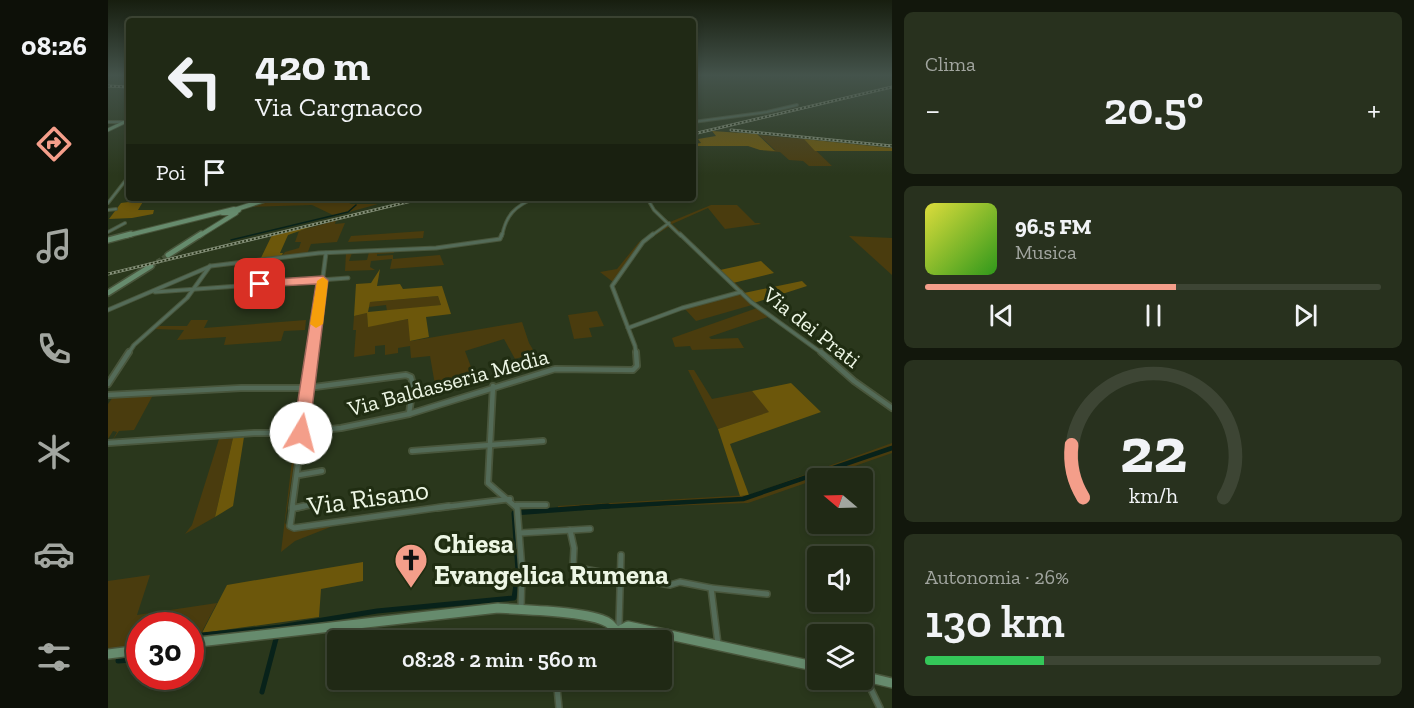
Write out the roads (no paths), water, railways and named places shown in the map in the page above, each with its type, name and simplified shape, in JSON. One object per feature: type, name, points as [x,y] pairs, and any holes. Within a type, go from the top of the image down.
[{"type":"street","points":[[696,122],[778,109]]},
{"type":"street","points":[[108,122],[126,121]]},
{"type":"street","points":[[109,129],[126,122]]},
{"type":"street","points":[[108,203],[126,180]]},
{"type":"street","points":[[108,240],[234,211],[262,201]]},
{"type":"street","points":[[108,310],[211,266],[327,253],[436,248],[500,239],[503,236],[504,224],[514,208],[529,201]]},
{"type":"street","name":"Via dei Prati","points":[[649,201],[654,210],[741,292],[780,324],[813,345],[854,381],[892,408]]},
{"type":"street","points":[[108,210],[116,209]]},
{"type":"street","points":[[168,255],[228,218],[234,211]]},
{"type":"street","points":[[108,232],[125,223]]},
{"type":"street","points":[[669,223],[643,242],[612,286],[628,328],[646,324],[660,316],[714,298],[741,292]]},
{"type":"street","points":[[301,433],[327,253]]},
{"type":"street","points":[[108,293],[151,266]]},
{"type":"street","points":[[108,384],[134,345],[197,288],[196,285],[211,266]]},
{"type":"street","points":[[151,292],[348,278]]},
{"type":"street","name":"Via Baldasseria Media","points":[[108,443],[254,433],[301,433],[359,425],[409,414],[494,386],[561,368],[634,370],[637,366],[636,350],[628,328]]},
{"type":"street","points":[[108,395],[241,388],[307,388],[409,375],[413,383],[409,414]]},
{"type":"street","points":[[494,386],[488,485],[510,500],[517,509],[520,533],[521,609]]},
{"type":"street","name":"Via Risano","points":[[301,433],[290,521],[292,528],[367,516],[510,500]]},
{"type":"street","points":[[412,451],[543,441]]},
{"type":"street","points":[[299,475],[322,471]]},
{"type":"street","points":[[295,508],[319,503]]},
{"type":"street","points":[[517,509],[546,505]]},
{"type":"street","points":[[520,533],[590,528]]},
{"type":"street","points":[[570,530],[574,548],[573,567],[670,585],[680,582],[767,594]]},
{"type":"street","points":[[617,630],[621,555]]},
{"type":"street","points":[[711,588],[718,645]]},
{"type":"street","points":[[204,642],[467,609],[521,609],[596,618],[606,620],[617,630]]},
{"type":"street","points":[[617,630],[628,626],[647,630]]},
{"type":"street","points":[[672,635],[807,665]]},
{"type":"street","points":[[108,654],[126,652]]},
{"type":"street","points":[[873,678],[892,682]]},
{"type":"street","points":[[557,690],[559,708]]},
{"type":"street","points":[[871,690],[880,708]]},
{"type":"waterway","points":[[231,240],[348,212],[356,205]]},
{"type":"waterway","points":[[584,508],[743,499],[892,448]]},
{"type":"waterway","points":[[584,508],[608,506]]},
{"type":"waterway","points":[[580,508],[584,508]]},
{"type":"waterway","points":[[204,635],[280,627],[377,611],[514,598],[518,571],[514,513],[584,508]]},
{"type":"waterway","points":[[262,692],[277,635]]},
{"type":"waterway","points":[[118,661],[126,660]]},
{"type":"tunnel","points":[[151,266],[168,255]]},
{"type":"railway","points":[[696,133],[799,109]]},
{"type":"railway","points":[[731,130],[892,146]]},
{"type":"railway","points":[[108,274],[412,201]]},
{"type":"place","name":"Chiesa Evangelica Rumena","points":[[411,589]]}]
